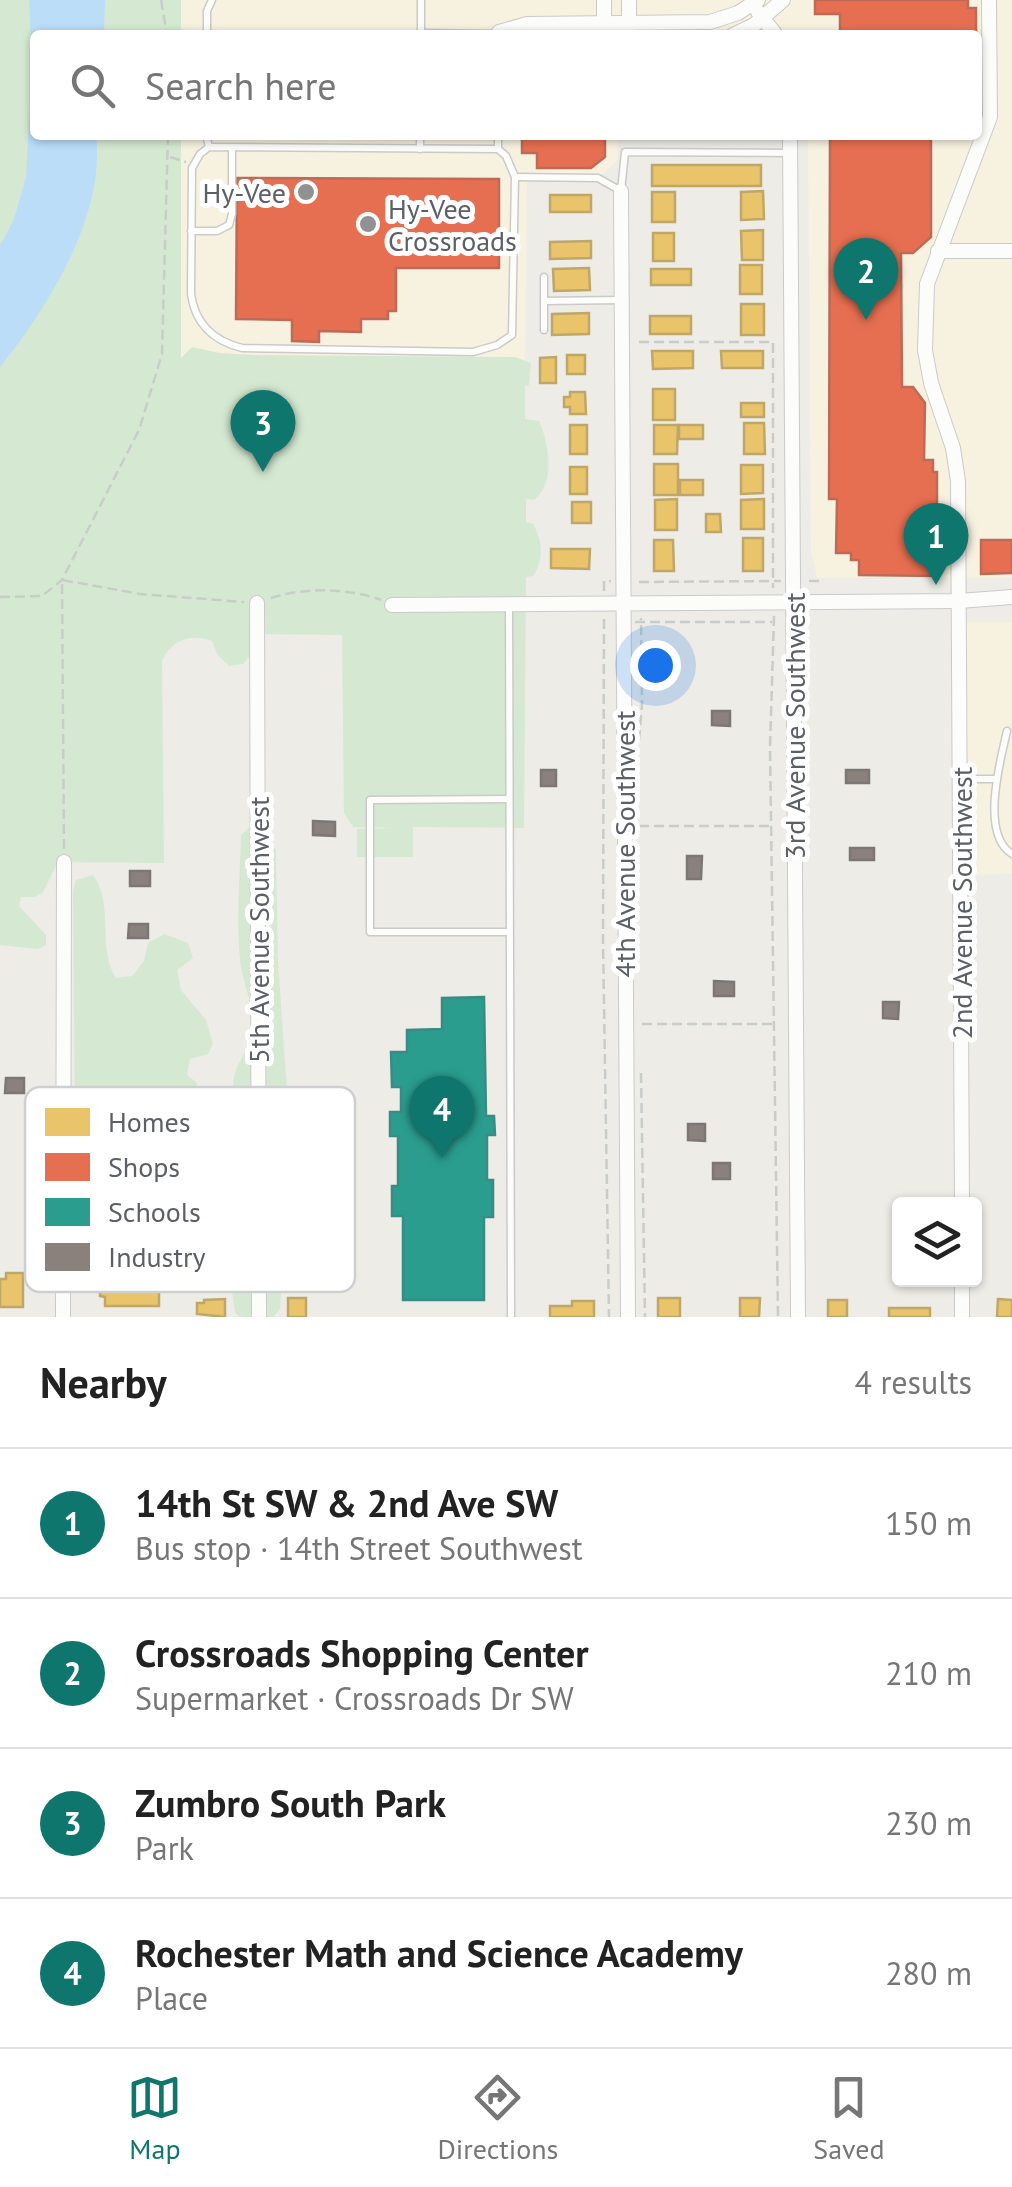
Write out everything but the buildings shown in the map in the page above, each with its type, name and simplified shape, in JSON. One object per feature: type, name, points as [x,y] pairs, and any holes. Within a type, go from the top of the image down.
[{"type":"street","points":[[604,0],[608,29]]},
{"type":"street","points":[[625,29],[629,0]]},
{"type":"street","points":[[742,30],[783,0]]},
{"type":"street","name":"2nd Avenue Southwest","points":[[982,138],[990,117],[989,0]]},
{"type":"street","points":[[511,30],[527,24],[625,29],[710,22],[728,18],[754,3],[772,30]]},
{"type":"street","name":"3rd Avenue Southwest","points":[[790,140],[798,1317]]},
{"type":"street","name":"2nd Avenue Southwest","points":[[962,1197],[958,481],[953,448],[931,382],[926,350],[927,284],[981,140]]},
{"type":"street","name":"4th Avenue Southwest","points":[[621,191],[628,1317]]},
{"type":"street","points":[[938,251],[1012,251]]},
{"type":"street","points":[[392,604],[977,601],[1012,597]]},
{"type":"street","points":[[977,601],[1012,609]]},
{"type":"street","name":"5th Avenue Southwest","points":[[257,603],[258,1087]]},
{"type":"street","points":[[64,862],[64,1087]]},
{"type":"street","points":[[962,1287],[962,1317]]},
{"type":"street","points":[[63,1292],[63,1317]]},
{"type":"street","name":"5th Avenue Southwest","points":[[259,1292],[259,1317]]},
{"type":"lane","points":[[206,30],[207,10],[212,0]]},
{"type":"lane","points":[[421,0],[421,30]]},
{"type":"lane","points":[[207,140],[209,148]]},
{"type":"lane","points":[[420,140],[420,150]]},
{"type":"lane","points":[[498,140],[498,149]]},
{"type":"lane","points":[[209,148],[232,148],[498,149],[506,156],[515,177],[514,326],[507,340],[474,352],[242,348],[229,345],[208,331],[193,308],[192,168],[209,148]]},
{"type":"lane","points":[[191,231],[217,231],[229,225],[232,148]]},
{"type":"lane","points":[[515,177],[598,178],[621,191],[625,152],[790,153]]},
{"type":"lane","points":[[544,276],[544,330]]},
{"type":"lane","points":[[544,300],[621,300]]},
{"type":"lane","points":[[509,605],[512,1317]]},
{"type":"lane","points":[[1007,731],[996,779],[996,835],[1000,845],[1012,854]]},
{"type":"lane","points":[[960,778],[996,779]]},
{"type":"lane","points":[[508,799],[370,800],[370,932],[508,932]]},
{"type":"path","points":[[161,0],[166,30]]},
{"type":"path","points":[[0,597],[42,596],[62,580],[138,430],[162,354],[168,140]]},
{"type":"path","points":[[168,157],[184,160],[192,168]]},
{"type":"path","points":[[640,342],[773,342],[771,826],[778,1317]]},
{"type":"path","points":[[62,580],[140,594],[257,603],[282,594],[330,591],[364,594],[392,604]]},
{"type":"path","points":[[62,580],[64,862]]},
{"type":"path","points":[[640,582],[773,581]]},
{"type":"path","points":[[604,622],[603,941],[609,1317]]},
{"type":"path","points":[[638,747],[641,622],[774,622]]},
{"type":"path","points":[[639,826],[771,826]]},
{"type":"path","points":[[640,1024],[774,1024]]},
{"type":"path","points":[[641,1063],[646,1317]]},
{"type":"shaded area","points":[[181,0],[1012,0],[1012,578],[817,578],[811,550],[808,140],[982,140],[982,30],[181,30]]},
{"type":"shaded area","points":[[181,140],[618,140],[617,161],[598,178],[527,178],[525,361],[181,358]]},
{"type":"shaded area","points":[[960,622],[1012,622],[1012,874],[962,875]]},
{"type":"green space","points":[[0,0],[181,0],[181,30],[30,30],[30,140],[181,140],[181,358],[192,347],[254,355],[515,357],[531,363],[529,385],[525,386],[525,419],[539,421],[546,441],[548,474],[541,493],[534,500],[526,499],[526,522],[533,524],[541,550],[537,570],[526,577],[524,828],[413,827],[413,857],[357,857],[357,829],[397,828],[353,827],[344,813],[342,635],[253,634],[253,652],[243,664],[229,666],[217,654],[212,641],[189,638],[176,643],[162,661],[164,863],[58,862],[43,892],[35,897],[21,897],[19,906],[46,935],[46,945],[38,949],[0,945]]},
{"type":"green space","points":[[252,825],[266,835],[276,850],[278,962],[287,1087],[233,1087],[253,1027],[241,968],[238,928],[241,835]]},
{"type":"green space","points":[[93,875],[99,887],[107,953],[116,978],[132,976],[144,961],[148,943],[164,934],[188,943],[193,958],[177,970],[181,990],[206,1020],[213,1044],[208,1054],[190,1059],[187,1075],[198,1087],[75,1087],[76,880]]},
{"type":"green space","points":[[232,1292],[281,1292],[280,1309],[273,1317],[239,1317]]},
{"type":"water","points":[[29,0],[105,0],[104,30],[30,30]]},
{"type":"water","points":[[30,101],[30,140],[96,140],[97,165],[83,228],[37,317],[0,367],[0,245],[13,222],[26,178]]},
{"type":"place","name":"Hy-Vee","points":[[306,192]]},
{"type":"place","name":"Hy-Vee Crossroads","points":[[368,224]]},
{"type":"place","name":"Crossroads Shopping Center","points":[[866,320]]},
{"type":"place","name":"Zumbro South Park","points":[[263,472]]},
{"type":"place","name":"14th St SW & 2nd Ave SW","points":[[936,585]]},
{"type":"place","name":"Rochester Math and Science Academy","points":[[442,1158]]}]
